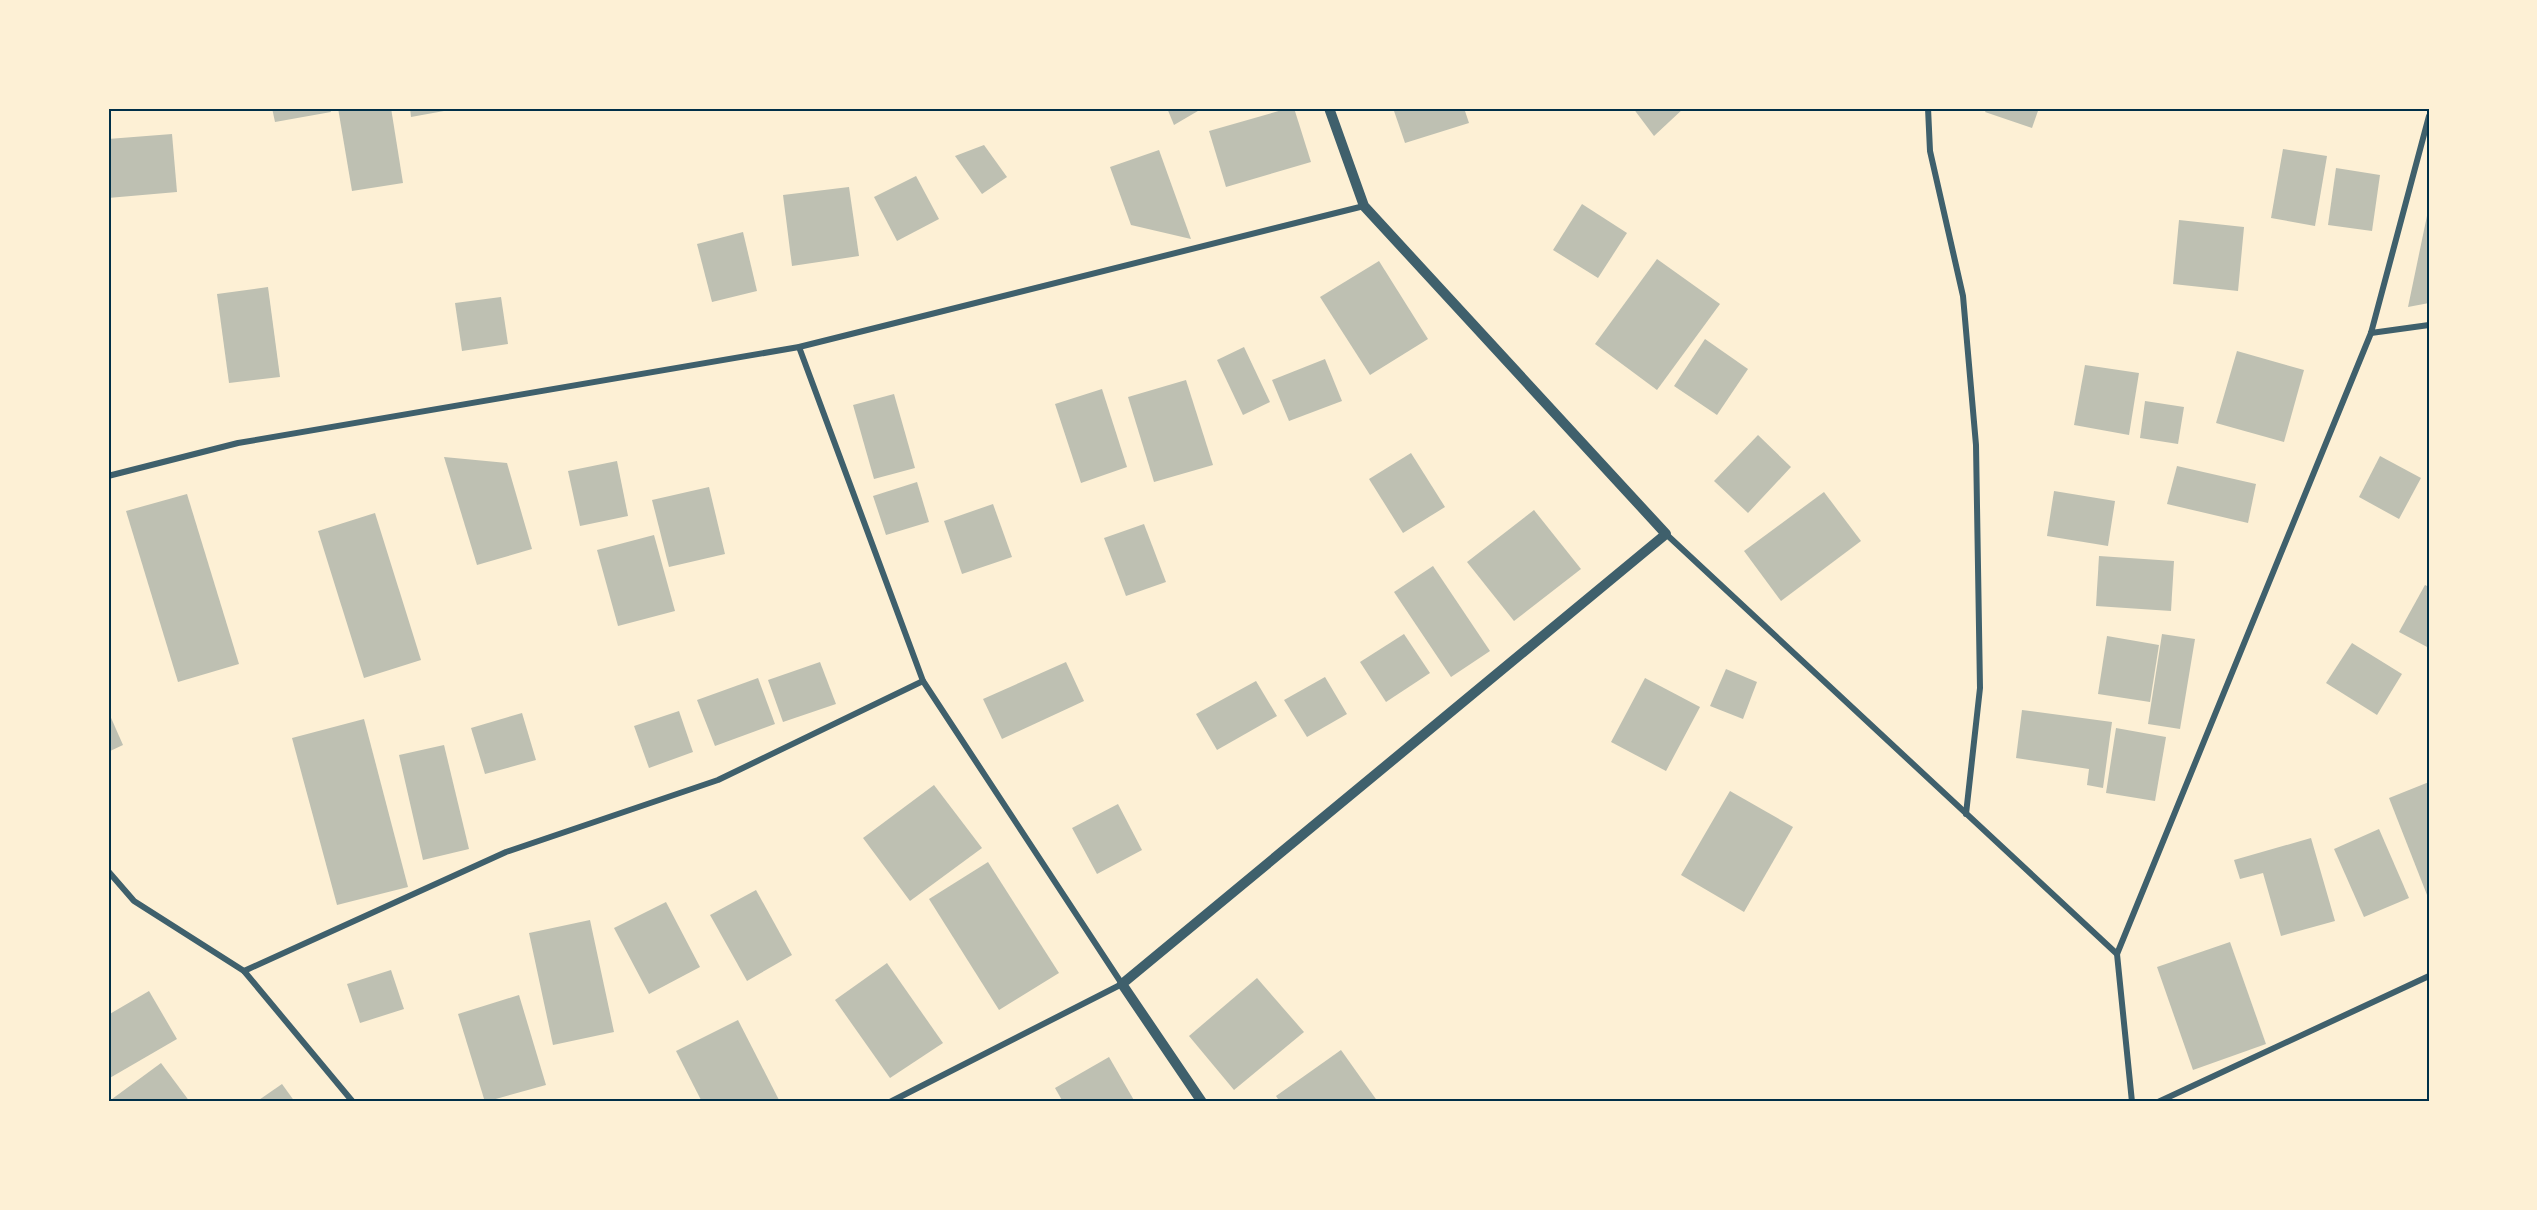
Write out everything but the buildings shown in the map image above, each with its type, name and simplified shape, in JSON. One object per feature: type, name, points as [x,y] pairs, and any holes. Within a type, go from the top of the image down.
[{"type":"street","points":[[1329,108],[1364,206],[1666,534],[2116,954]]},
{"type":"street","points":[[1928,108],[1930,151],[1963,296],[1976,445],[1980,688],[1966,814]]},
{"type":"street","points":[[2132,1102],[2116,954],[2372,333],[2429,116]]},
{"type":"street","points":[[108,476],[238,443],[799,346],[1364,206]]},
{"type":"street","points":[[2372,333],[2429,325]]},
{"type":"street","points":[[799,346],[923,681],[1202,1102]]},
{"type":"street","points":[[890,1102],[1122,984],[1666,534]]},
{"type":"street","points":[[244,971],[506,852],[718,780],[923,681]]},
{"type":"street","points":[[108,871],[134,901],[244,971],[353,1102]]},
{"type":"street","points":[[2158,1102],[2429,976]]}]
